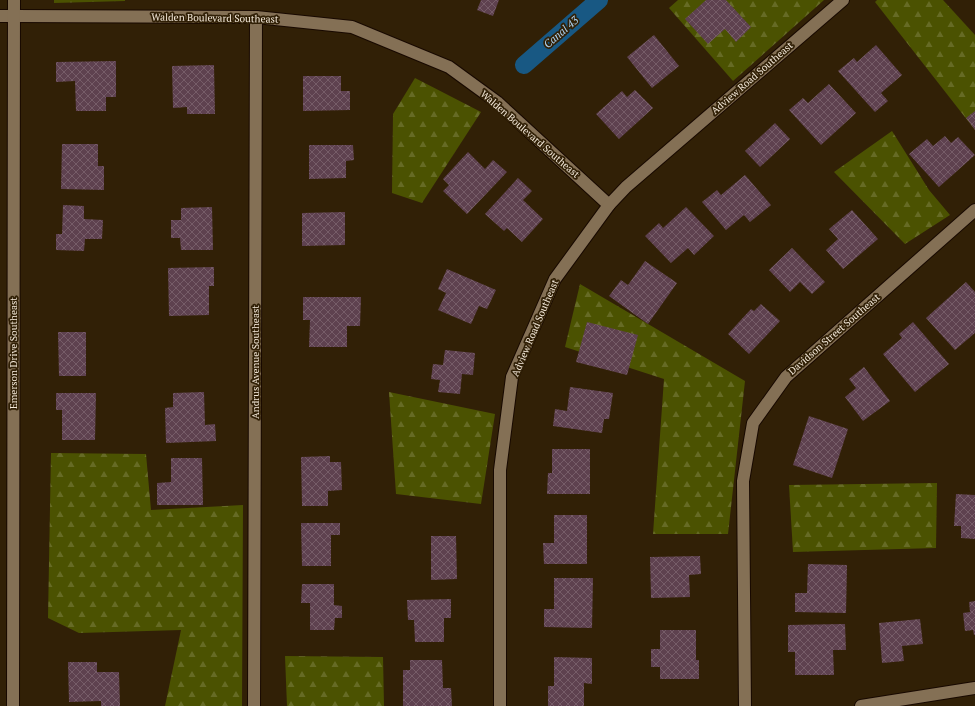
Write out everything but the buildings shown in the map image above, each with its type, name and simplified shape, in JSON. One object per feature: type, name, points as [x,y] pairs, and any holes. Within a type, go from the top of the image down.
[{"type":"street","name":"Emerson Drive Southeast","points":[[13,706],[14,0]]},
{"type":"street","name":"Adview Road Southeast","points":[[500,706],[500,470],[512,377],[555,279],[609,205],[626,187],[843,0]]},
{"type":"street","name":"Walden Boulevard Southeast","points":[[0,16],[256,17],[352,27],[449,67],[497,102],[609,205]]},
{"type":"street","name":"Andrus Avenue Southeast","points":[[254,706],[256,17]]},
{"type":"street","name":"Davidson Street Southeast","points":[[745,706],[743,481],[753,423],[786,377],[975,210]]},
{"type":"street","points":[[861,706],[975,688]]},
{"type":"green space","points":[[54,0],[125,0],[125,1],[54,3]]},
{"type":"green space","points":[[678,0],[824,0],[733,81],[669,8]]},
{"type":"green space","points":[[877,0],[943,0],[975,35],[975,130],[875,2]]},
{"type":"green space","points":[[415,78],[481,112],[422,203],[392,193],[393,114]]},
{"type":"green space","points":[[892,131],[929,190],[950,215],[905,244],[834,172]]},
{"type":"green space","points":[[580,284],[745,381],[728,534],[653,534],[664,379],[565,347]]},
{"type":"green space","points":[[389,392],[495,414],[481,504],[396,494]]},
{"type":"green space","points":[[51,453],[146,454],[151,510],[243,505],[242,706],[165,706],[181,630],[79,633],[48,618]]},
{"type":"green space","points":[[937,483],[936,548],[793,552],[789,485]]},
{"type":"green space","points":[[285,656],[383,657],[384,706],[287,706]]},
{"type":"waterway","name":"Canal 43","points":[[524,65],[599,0]]}]
